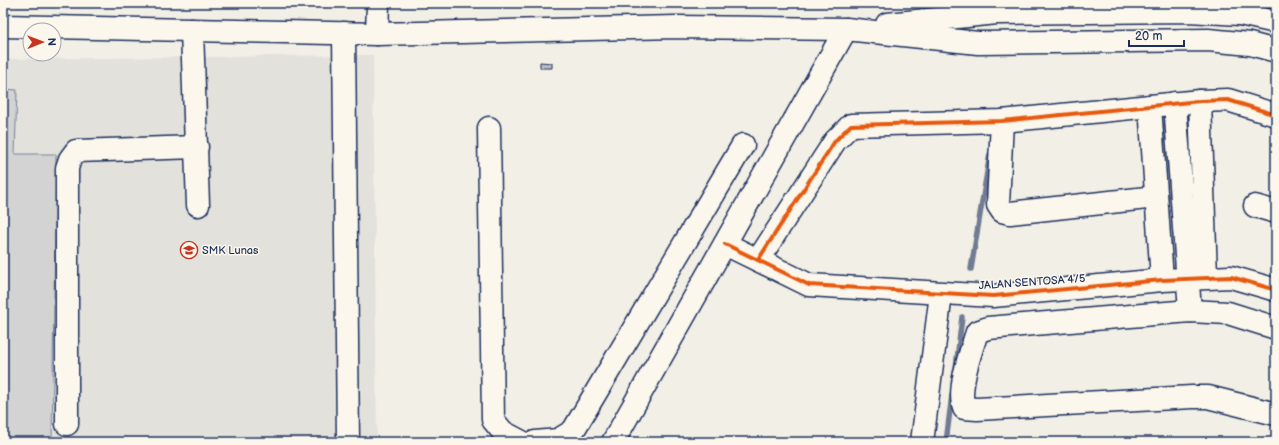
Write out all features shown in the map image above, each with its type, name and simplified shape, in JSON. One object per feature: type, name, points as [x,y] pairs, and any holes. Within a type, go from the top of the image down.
[{"type":"street","points":[[377,34],[378,3]]},
{"type":"street","points":[[846,29],[997,13],[1246,9],[1276,22]]},
{"type":"street","points":[[3,26],[377,34],[676,27],[846,29],[978,43],[1208,40],[1250,44],[1276,51]]},
{"type":"street","points":[[613,442],[846,29]]},
{"type":"street","points":[[192,30],[198,205]]},
{"type":"street","points":[[344,33],[348,442]]},
{"type":"street","points":[[758,260],[835,141],[852,125],[1002,120],[1175,103],[1228,100],[1276,115]]},
{"type":"street","points":[[1190,311],[1196,278],[1200,101]]},
{"type":"street","points":[[1175,103],[1196,278]]},
{"type":"street","points":[[1150,106],[1162,280]]},
{"type":"street","points":[[1002,120],[998,205],[1002,211],[1010,213],[1156,198]]},
{"type":"street","points":[[489,128],[493,420],[503,432],[522,442]]},
{"type":"street","points":[[534,442],[558,440],[572,431],[743,145]]},
{"type":"street","points":[[66,424],[67,168],[70,158],[76,151],[196,146]]},
{"type":"street","points":[[717,188],[748,202]]},
{"type":"street","name":"JALAN SENTOSA 4/5","points":[[725,244],[809,285],[993,296],[1162,280],[1231,277],[1276,290]]},
{"type":"street","points":[[922,442],[941,294]]},
{"type":"street","points":[[1276,328],[1228,313],[1190,311],[988,328],[977,332],[966,366],[962,401],[964,408],[977,409],[1208,397],[1276,414]]},
{"type":"shaded area","name":"SMK Lunas","points":[[373,55],[377,442],[3,442],[3,59],[22,59],[22,62],[62,62],[62,58]]},
{"type":"shaded area","points":[[3,89],[17,90],[15,154],[56,154],[52,442],[3,442]]},
{"type":"building","points":[[540,62],[552,63],[552,68],[540,68]]},
{"type":"waterway","points":[[971,269],[990,154]]},
{"type":"waterway","points":[[956,368],[962,317]]},
{"type":"waterway","points":[[946,442],[952,395]]},
{"type":"cycle path","points":[[758,260],[835,141],[851,125],[1002,121],[1200,101],[1228,100],[1276,115]]},
{"type":"cycle path","points":[[725,244],[809,285],[993,296],[1162,280],[1231,277],[1276,290]]},
{"type":"place","name":"SMK Lunas","points":[[189,250]]}]
